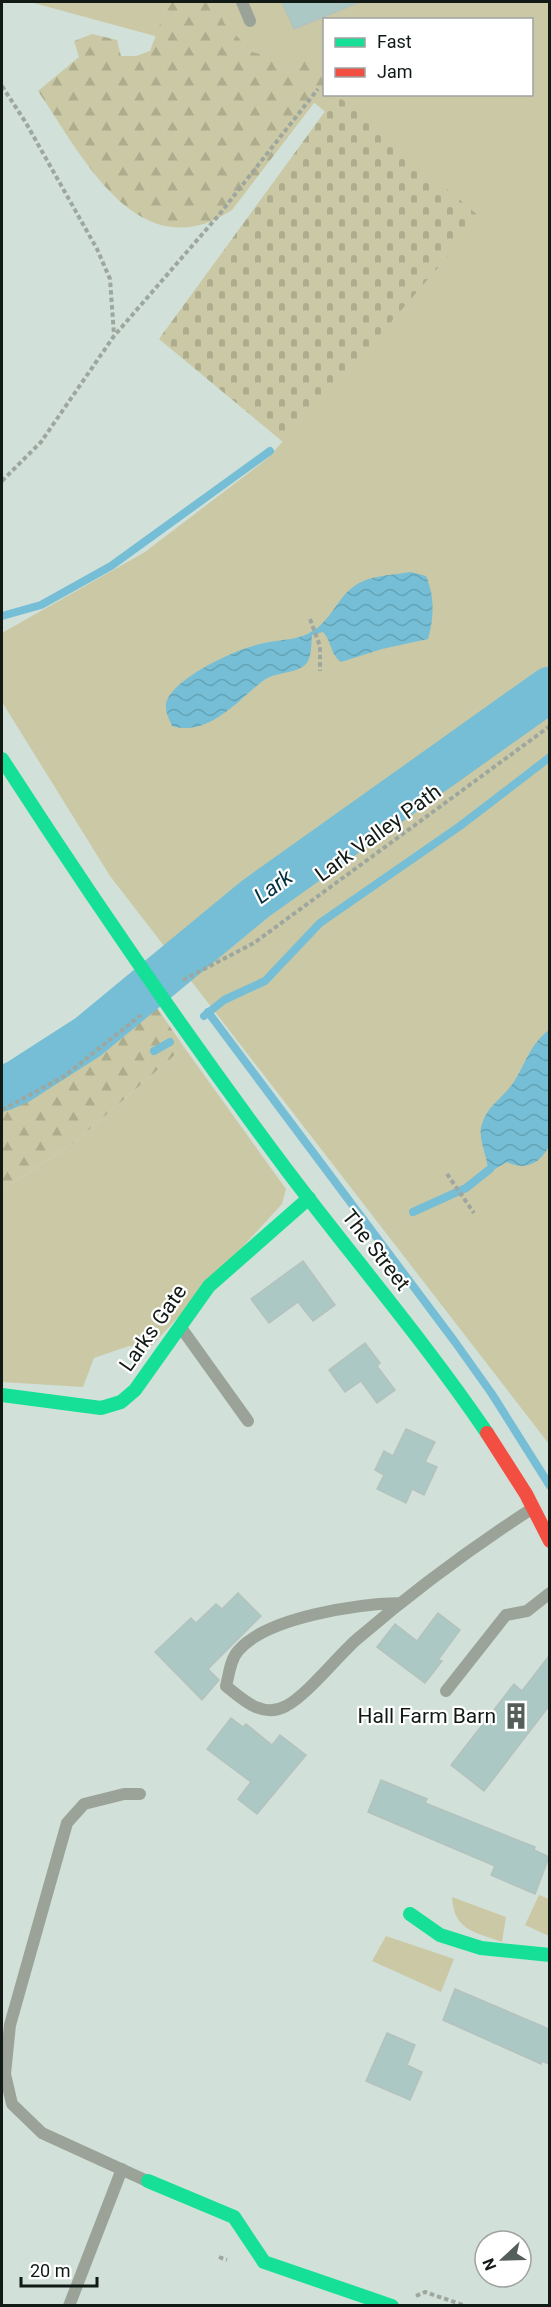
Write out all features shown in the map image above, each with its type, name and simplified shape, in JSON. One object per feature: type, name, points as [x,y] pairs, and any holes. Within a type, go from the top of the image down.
[{"type":"main road","name":"The Street","points":[[2,759],[146,975],[309,1198],[471,1408],[505,1457],[534,1508],[549,1541]]},
{"type":"main road","name":"Larks Gate","points":[[2,1395],[101,1408],[121,1402],[135,1390],[179,1325],[209,1286],[309,1198]]},
{"type":"main road","points":[[410,1914],[440,1935],[481,1948],[549,1955]]},
{"type":"main road","points":[[148,2181],[234,2217],[264,2262],[392,2306]]},
{"type":"lane","points":[[243,2],[250,21]]},
{"type":"lane","points":[[179,1325],[248,1421]]},
{"type":"lane","points":[[400,1603],[346,1607],[256,1634],[237,1652],[226,1686],[247,1704],[266,1711],[286,1707],[354,1642],[400,1603],[476,1544],[534,1508]]},
{"type":"lane","points":[[446,1691],[506,1615],[528,1611],[549,1593]]},
{"type":"lane","points":[[140,1794],[124,1794],[84,1804],[67,1823],[10,2025],[5,2074],[12,2104],[42,2133],[148,2181]]},
{"type":"lane","points":[[69,2306],[122,2169]]},
{"type":"path","points":[[2,86],[26,123],[97,249],[110,279],[115,311],[114,336]]},
{"type":"path","points":[[2,481],[41,442],[114,336],[218,216],[318,89]]},
{"type":"path","points":[[310,619],[318,637],[320,671]]},
{"type":"path","name":"Lark Valley Path","points":[[2,1110],[63,1077],[181,981],[254,943],[549,726]]},
{"type":"path","points":[[447,1174],[474,1213]]},
{"type":"green space","points":[[30,2],[549,2],[549,1444],[110,876],[2,702],[2,633],[145,552],[268,458],[468,232],[273,68]]},
{"type":"green space","points":[[168,2],[216,2],[224,23],[252,52],[290,63],[323,56],[323,91],[232,210],[198,225],[168,227],[141,216],[116,198],[94,173],[38,91],[79,57],[74,41],[92,34],[117,40],[121,56],[136,56],[150,51]]},
{"type":"green space","points":[[336,96],[481,218],[307,419],[283,442],[159,339]]},
{"type":"green space","points":[[155,1005],[184,1047],[75,1142],[2,1190],[2,1110],[63,1077]]},
{"type":"green space","points":[[184,1047],[286,1189],[282,1204],[147,1351],[129,1346],[94,1358],[83,1387],[2,1382],[2,1190],[75,1142]]},
{"type":"green space","points":[[539,1895],[549,1899],[549,1936],[525,1925]]},
{"type":"green space","points":[[452,1897],[506,1917],[502,1942],[475,1932],[462,1924],[457,1917]]},
{"type":"green space","points":[[386,1936],[454,1959],[441,1992],[372,1961]]},
{"type":"water","points":[[411,572],[426,576],[431,591],[432,616],[428,639],[382,649],[341,662],[323,632],[312,635],[310,656],[304,666],[264,680],[211,722],[186,728],[172,726],[166,704],[170,695],[179,685],[204,667],[246,648],[299,637],[314,631],[327,619],[347,592],[359,583],[381,576]]},
{"type":"water","points":[[549,1030],[550,1143],[547,1150],[533,1163],[521,1166],[507,1162],[483,1176],[488,1169],[481,1140],[484,1118],[513,1083],[528,1055]]},
{"type":"building","points":[[282,2],[360,2],[294,29]]},
{"type":"building","points":[[303,1261],[335,1305],[313,1321],[298,1302],[269,1323],[251,1299]]},
{"type":"building","points":[[365,1343],[380,1363],[377,1366],[395,1390],[377,1403],[361,1381],[345,1392],[329,1370]]},
{"type":"building","points":[[406,1429],[435,1442],[425,1462],[437,1467],[424,1495],[412,1489],[406,1503],[377,1489],[384,1475],[375,1470],[384,1451],[393,1456]]},
{"type":"building","points":[[238,1593],[261,1616],[208,1669],[219,1680],[202,1700],[155,1652],[191,1618],[196,1623],[216,1604],[222,1609]]},
{"type":"building","points":[[438,1613],[460,1630],[438,1660],[442,1661],[425,1683],[377,1647],[395,1624],[417,1641]]},
{"type":"building","name":"Hall Farm Barn","points":[[549,1656],[549,1706],[484,1791],[451,1765],[514,1684],[522,1691]]},
{"type":"building","points":[[231,1718],[243,1727],[246,1724],[272,1745],[280,1735],[306,1755],[257,1814],[238,1799],[251,1782],[207,1749]]},
{"type":"building","points":[[381,1780],[427,1799],[425,1803],[535,1847],[534,1850],[549,1857],[535,1894],[491,1875],[495,1866],[368,1812]]},
{"type":"building","points":[[455,1989],[549,2029],[549,2064],[542,2061],[541,2064],[443,2020]]},
{"type":"building","points":[[387,2033],[415,2045],[407,2065],[422,2072],[410,2100],[366,2081]]},
{"type":"waterway","points":[[2,616],[41,605],[111,566],[270,451]]},
{"type":"waterway","name":"Lark","points":[[2,1089],[18,1082],[88,1037],[255,899],[550,689]]},
{"type":"waterway","points":[[204,1016],[224,1000],[265,981],[320,923],[460,826],[550,757]]},
{"type":"waterway","points":[[208,1012],[455,1342],[492,1394],[550,1486]]},
{"type":"waterway","points":[[154,1051],[170,1042]]},
{"type":"waterway","points":[[413,1212],[466,1188],[490,1169]]},
{"type":"traffic: fast","points":[[2,759],[106,916],[214,1071],[289,1173],[440,1367],[487,1433]]},
{"type":"traffic: fast","points":[[2,1395],[101,1408],[121,1402],[135,1390],[209,1286],[309,1198]]},
{"type":"traffic: fast","points":[[410,1914],[440,1935],[481,1948],[550,1955]]},
{"type":"traffic: fast","points":[[148,2181],[234,2217],[264,2262],[392,2306]]},
{"type":"traffic: jam","points":[[487,1433],[526,1494],[550,1541]]},
{"type":"place","name":"Hall Farm Barn","points":[[516,1716]]}]
